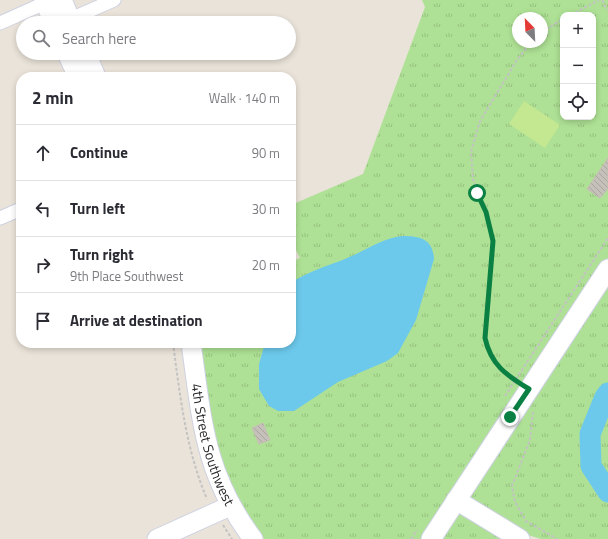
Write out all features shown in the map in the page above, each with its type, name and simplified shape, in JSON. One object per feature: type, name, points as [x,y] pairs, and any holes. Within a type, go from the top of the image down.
[{"type":"street","points":[[78,16],[114,0]]},
{"type":"street","points":[[0,23],[50,1],[61,16]]},
{"type":"street","points":[[70,60],[76,72]]},
{"type":"street","points":[[89,60],[94,72]]},
{"type":"street","points":[[0,218],[16,211]]},
{"type":"street","points":[[425,532],[456,500],[522,385],[608,269]]},
{"type":"street","name":"4th Street Southwest","points":[[192,348],[206,444],[216,475],[230,506],[253,539]]},
{"type":"street","points":[[456,500],[520,539]]},
{"type":"street","points":[[157,539],[230,506]]},
{"type":"path","points":[[576,12],[598,0]]},
{"type":"path","points":[[602,0],[607,10]]},
{"type":"path","points":[[548,29],[560,22]]},
{"type":"path","points":[[526,48],[517,60],[480,121],[471,152],[471,162],[473,179],[486,212],[493,241],[485,338],[492,359],[506,374],[522,385],[533,412],[530,440],[512,486],[515,502],[526,521],[557,539]]},
{"type":"path","points":[[504,397],[522,385],[608,238]]},
{"type":"path","points":[[411,539],[425,532]]},
{"type":"green space","points":[[422,0],[608,0],[608,539],[541,539],[528,535],[527,539],[264,539],[236,500],[217,452],[198,348],[296,348],[296,260],[300,258],[296,250],[296,203],[363,174],[425,7]]},
{"type":"green space","points":[[524,101],[560,125],[545,148],[509,124]]},
{"type":"water","points":[[396,237],[415,237],[424,240],[431,247],[434,259],[416,320],[398,353],[387,361],[338,382],[294,411],[278,411],[269,406],[259,389],[259,364],[264,348],[296,348],[296,280],[306,274]]},
{"type":"building","points":[[608,158],[608,189],[600,198],[587,189]]},
{"type":"building","points":[[263,423],[270,440],[259,444],[252,428]]},
{"type":"waterway","points":[[608,393],[590,434],[591,466],[608,492]]},
{"type":"route","points":[[477,193],[491,226],[493,241],[485,338],[488,350],[492,359],[506,374],[529,389],[510,417]]}]
